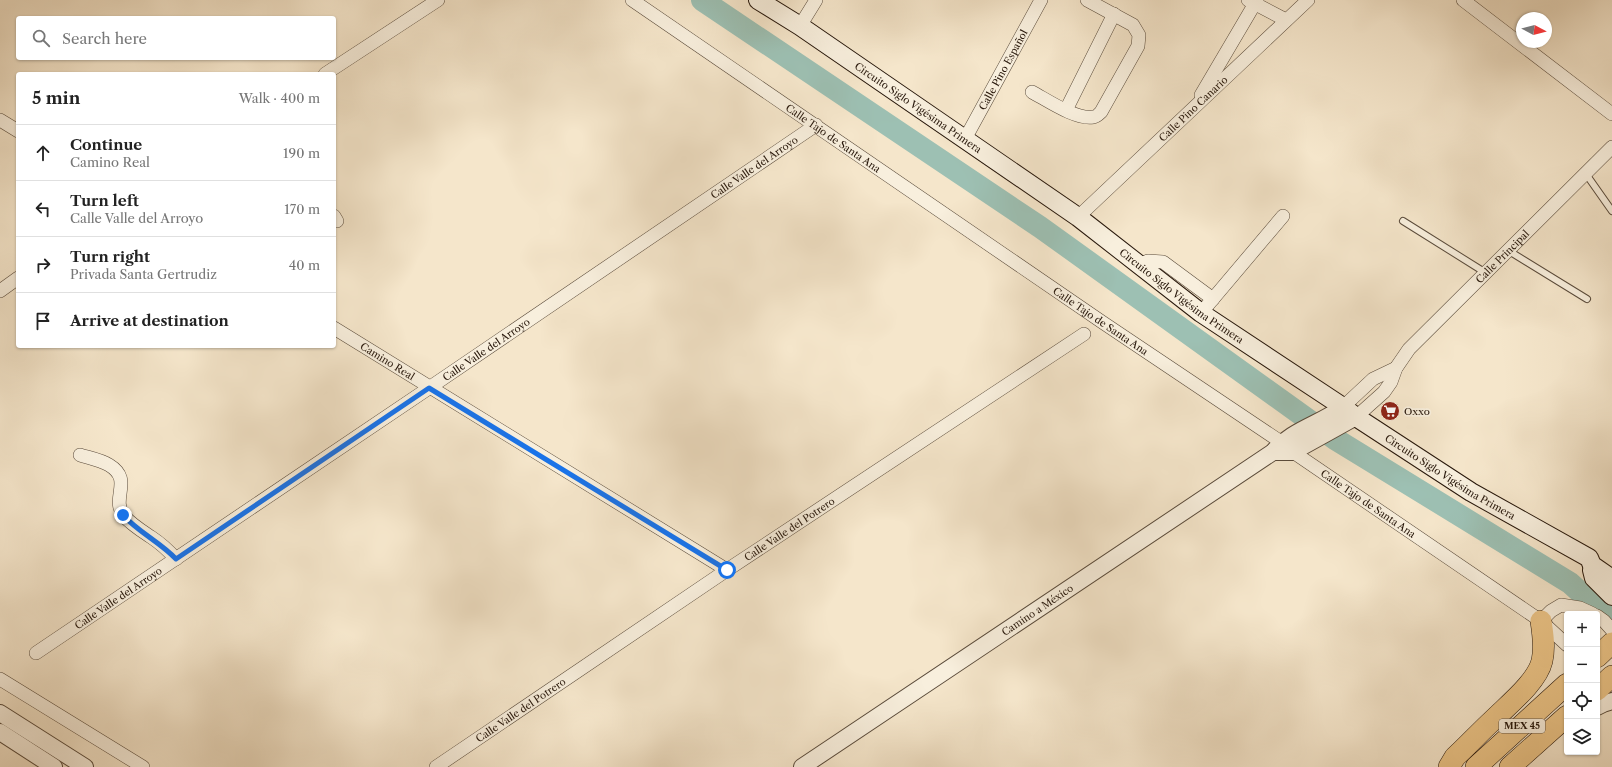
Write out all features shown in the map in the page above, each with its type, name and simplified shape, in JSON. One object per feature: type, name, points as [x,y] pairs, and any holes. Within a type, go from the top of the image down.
[{"type":"highway","points":[[1449,767],[1455,757],[1524,689],[1535,675],[1542,662],[1544,642],[1541,621]]},
{"type":"highway","points":[[1600,687],[1612,676]]},
{"type":"highway","name":"MEX 45","points":[[1476,767],[1564,687]]},
{"type":"highway","name":"MEX 45","points":[[1510,767],[1564,719]]},
{"type":"main road","name":"Circuito Siglo Vigésima Primera","points":[[758,0],[800,26],[1078,217],[1139,265],[1207,306],[1344,416],[1471,492],[1592,560],[1612,579]]},
{"type":"main road","points":[[1612,567],[1592,560],[1592,571],[1594,578],[1612,596]]},
{"type":"street","points":[[328,72],[438,0]]},
{"type":"street","name":"Calle Tajo de Santa Ana","points":[[632,0],[1287,446],[1541,621],[1564,642]]},
{"type":"street","points":[[800,26],[816,0]]},
{"type":"street","name":"Calle Pino Español","points":[[965,139],[1041,0]]},
{"type":"street","points":[[1032,92],[1066,110],[1082,116],[1094,117],[1101,112],[1138,46],[1139,35],[1133,25],[1087,0]]},
{"type":"street","name":"Calle Pino Canario","points":[[1078,217],[1308,0]]},
{"type":"street","points":[[1463,0],[1612,114]]},
{"type":"street","points":[[1193,109],[1253,1],[1286,20]]},
{"type":"street","points":[[1066,110],[1114,14]]},
{"type":"street","points":[[0,120],[16,130]]},
{"type":"street","name":"Calle Valle del Arroyo","points":[[36,653],[816,125]]},
{"type":"street","name":"Calle Principal","points":[[1287,446],[1344,416],[1372,379],[1396,368],[1409,349],[1608,153]]},
{"type":"street","points":[[1207,306],[1283,216]]},
{"type":"street","points":[[0,291],[16,279]]},
{"type":"street","name":"Camino Real","points":[[336,329],[429,388],[727,570]]},
{"type":"street","name":"Calle Valle del Potrero","points":[[436,767],[727,570],[1084,334]]},
{"type":"street","name":"Camino a México","points":[[802,767],[1287,446]]},
{"type":"street","points":[[80,455],[108,464],[118,473],[121,477],[122,483],[119,499],[120,508],[123,515],[130,523],[158,542],[176,559]]},
{"type":"street","points":[[1541,621],[1551,611],[1561,605],[1580,608],[1586,611]]},
{"type":"street","points":[[1600,618],[1612,630]]},
{"type":"street","points":[[0,679],[143,767]]},
{"type":"street","points":[[1600,706],[1612,701]]},
{"type":"street","points":[[0,713],[85,767]]},
{"type":"street","points":[[0,732],[54,767]]},
{"type":"street","points":[[1525,753],[1538,751],[1564,732]]},
{"type":"lane","points":[[1586,174],[1612,211]]},
{"type":"lane","points":[[1403,221],[1486,273]]},
{"type":"lane","points":[[1509,250],[1587,299]]},
{"type":"waterway","points":[[702,0],[1040,227],[1335,439],[1570,583],[1612,621]]},
{"type":"place","name":"Oxxo","points":[[1390,411]]},
{"type":"route","points":[[123,515],[130,523],[158,542],[176,559],[429,388],[727,570]]}]
